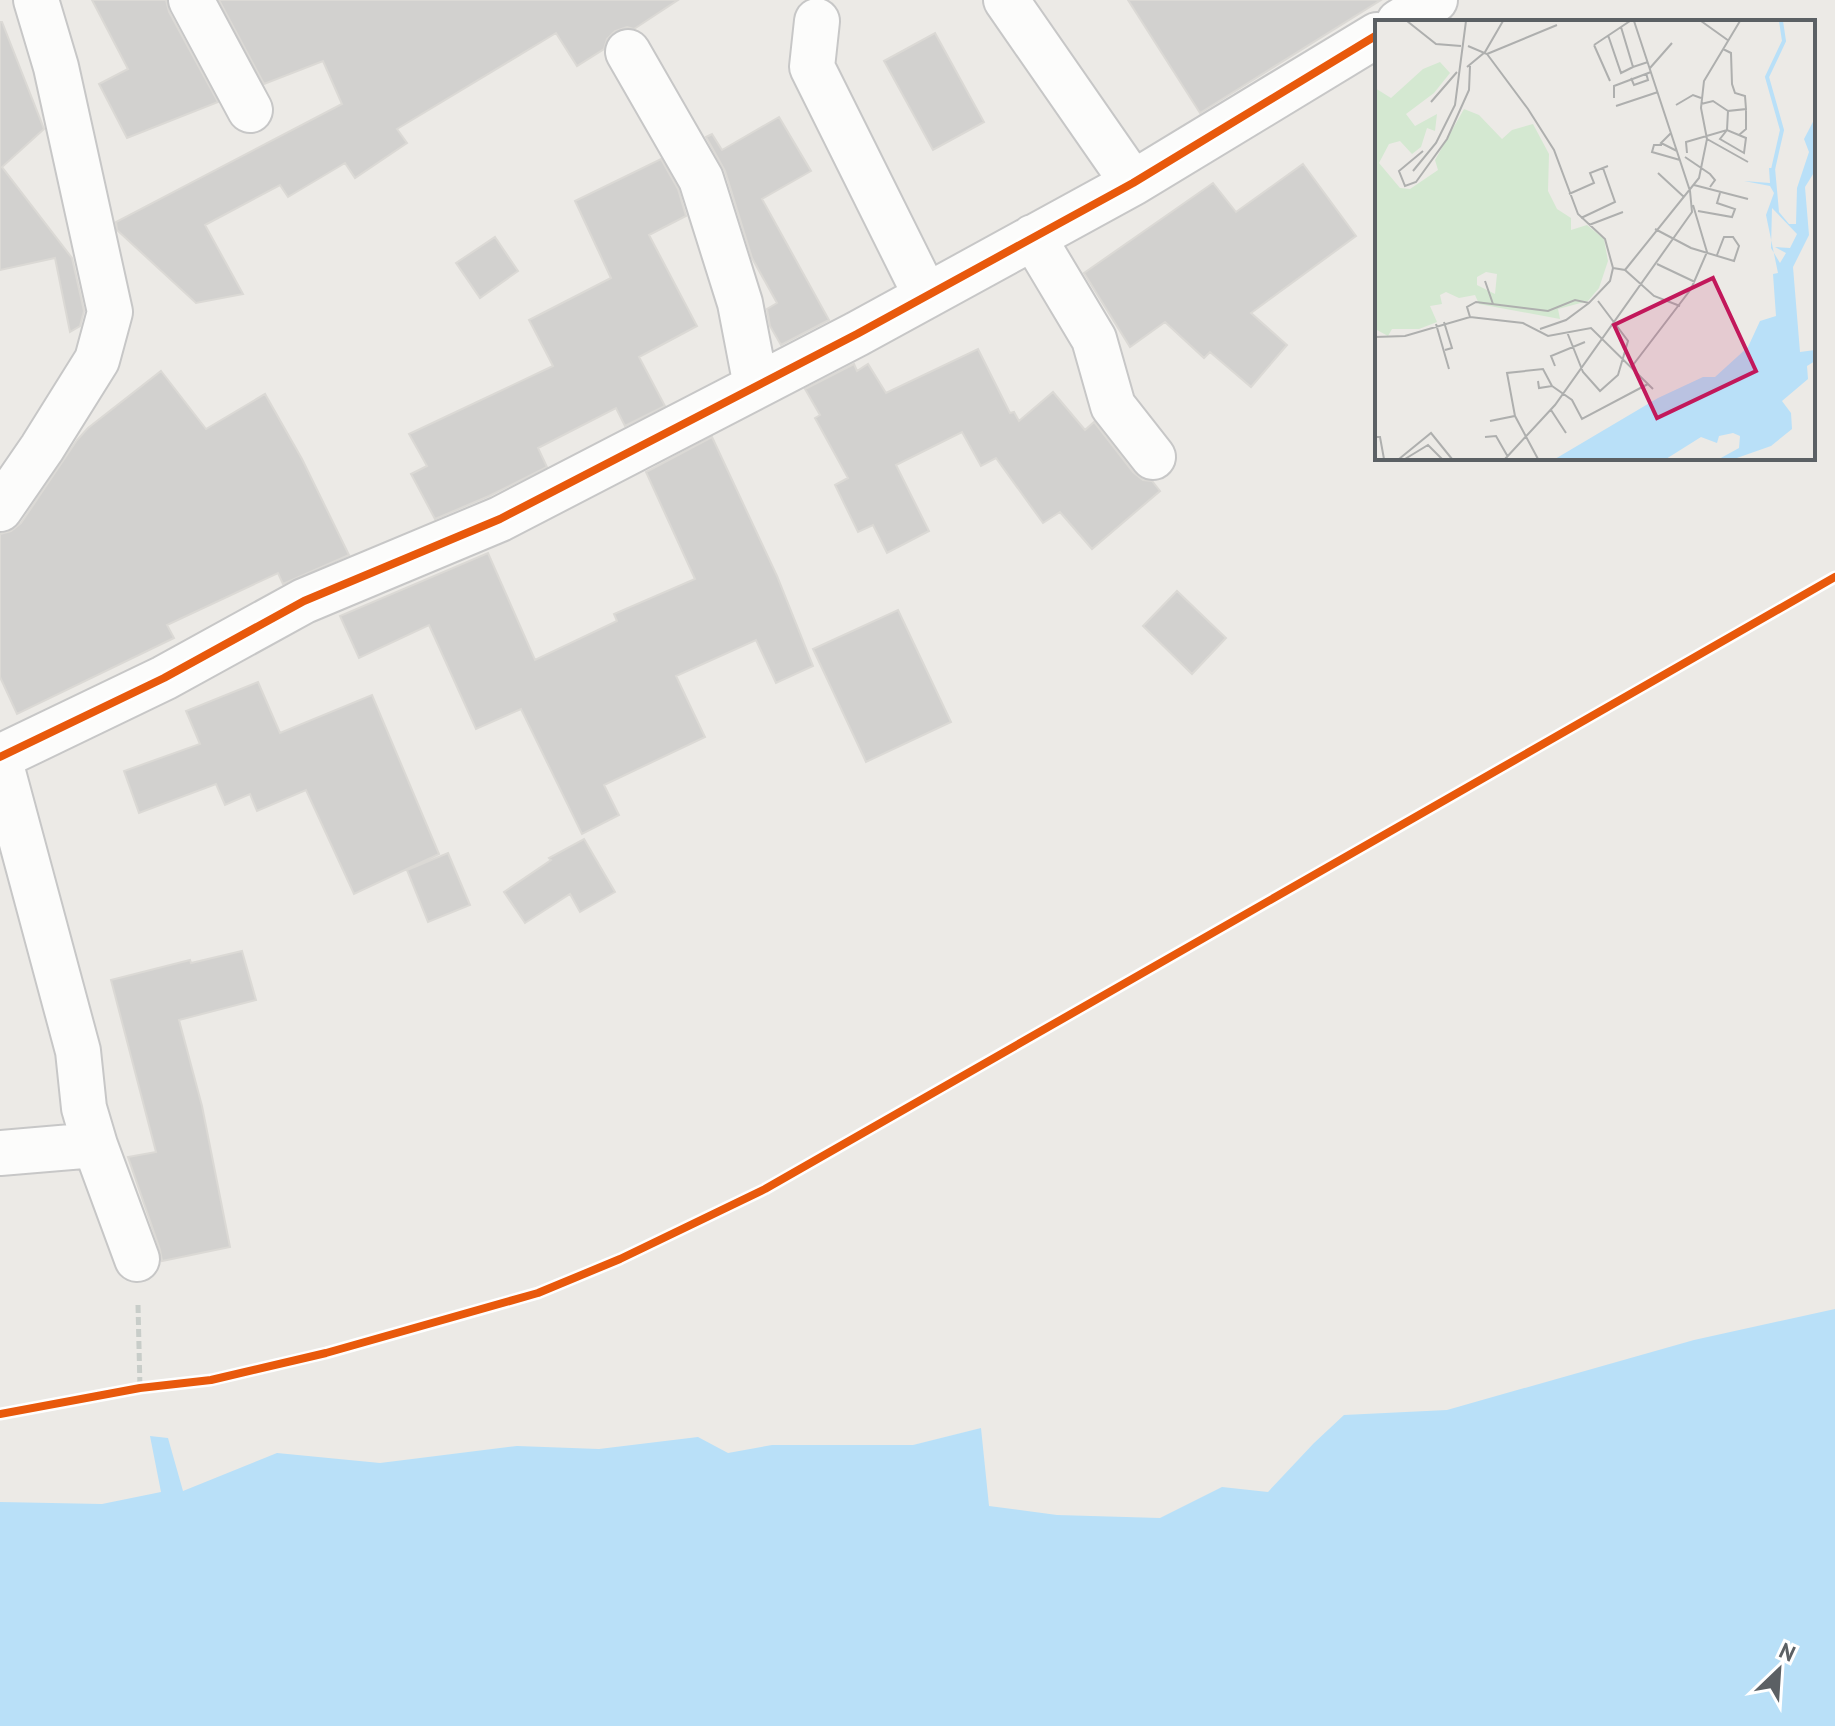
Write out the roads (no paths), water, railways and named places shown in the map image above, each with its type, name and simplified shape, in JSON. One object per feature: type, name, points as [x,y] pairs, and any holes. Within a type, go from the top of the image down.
[{"type":"street","points":[[0,509],[97,360],[110,312],[56,67],[36,0]]},
{"type":"street","points":[[191,0],[250,110]]},
{"type":"street","points":[[1006,0],[1133,183]]},
{"type":"street","points":[[1402,20],[1435,0]]},
{"type":"street","points":[[817,21],[812,67],[926,296]]},
{"type":"street","points":[[137,1259],[84,1108],[78,1051],[0,759],[164,678],[304,601],[500,519],[756,386],[1133,183],[1375,36]]},
{"type":"street","points":[[628,52],[701,179],[740,303],[756,386]]},
{"type":"street","points":[[1033,237],[1094,339],[1113,406],[1153,457]]},
{"type":"street","points":[[0,1153],[95,1145]]},
{"type":"water","points":[[1835,1309],[1835,1726],[0,1726],[0,1502],[102,1504],[161,1492],[150,1436],[168,1438],[183,1491],[277,1453],[380,1463],[517,1446],[599,1449],[698,1437],[728,1453],[772,1445],[913,1445],[981,1428],[989,1506],[1057,1515],[1160,1518],[1222,1487],[1268,1492],[1344,1415],[1447,1410],[1694,1340]]}]
